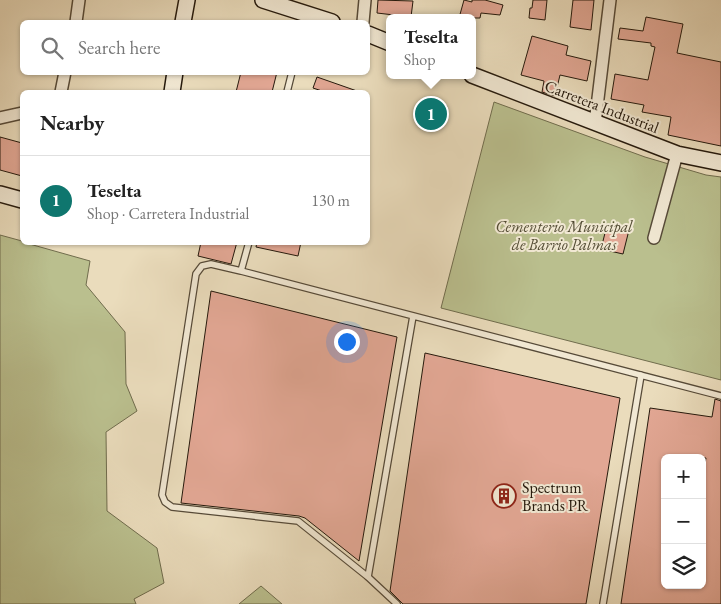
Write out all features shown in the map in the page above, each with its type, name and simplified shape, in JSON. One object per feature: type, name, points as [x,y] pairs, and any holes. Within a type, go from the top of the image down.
[{"type":"street","points":[[76,20],[79,0]]},
{"type":"street","points":[[183,20],[187,0]]},
{"type":"street","points":[[263,0],[306,18],[319,20]]},
{"type":"street","points":[[363,20],[365,0]]},
{"type":"street","points":[[595,123],[610,0]]},
{"type":"street","points":[[370,35],[386,41]]},
{"type":"street","points":[[61,90],[64,75]]},
{"type":"street","points":[[172,90],[175,75]]},
{"type":"street","name":"Carretera Industrial","points":[[476,77],[677,154],[721,163]]},
{"type":"street","points":[[0,118],[20,113]]},
{"type":"street","points":[[654,238],[677,154]]},
{"type":"street","points":[[0,194],[20,199]]},
{"type":"lane","points":[[288,90],[291,75]]},
{"type":"lane","points":[[242,271],[248,245]]},
{"type":"lane","points":[[397,604],[298,521],[172,506],[166,502],[162,495],[196,274],[202,266],[211,264],[242,271],[721,396]]},
{"type":"lane","points":[[368,578],[413,316]]},
{"type":"lane","points":[[603,604],[641,375]]},
{"type":"green space","name":"Cementerio Municipal de Barrio Palmas","points":[[494,102],[645,157],[706,175],[721,177],[721,380],[441,308]]},
{"type":"green space","points":[[0,235],[20,240],[20,245],[33,245],[90,261],[86,285],[125,332],[126,384],[137,411],[106,432],[107,511],[157,548],[164,583],[134,599],[136,604],[0,604]]},
{"type":"green space","points":[[261,586],[282,604],[239,604]]},
{"type":"building","points":[[378,0],[413,1],[411,14],[377,13]]},
{"type":"building","points":[[464,0],[472,2],[472,0],[485,0],[503,5],[500,15],[481,13],[480,18],[476,18],[476,14],[460,14]]},
{"type":"building","points":[[533,0],[547,0],[545,20],[529,18]]},
{"type":"building","points":[[573,0],[594,0],[591,30],[570,27]]},
{"type":"building","points":[[646,17],[683,24],[677,53],[721,62],[721,146],[668,135],[671,117],[642,112],[644,105],[611,99],[615,74],[648,80],[655,47],[651,46],[651,43],[618,39],[620,28],[643,31]]},
{"type":"building","points":[[532,36],[568,46],[566,55],[591,61],[587,81],[560,75],[555,96],[542,92],[544,81],[521,75]]},
{"type":"building","points":[[240,75],[276,75],[272,90],[236,90]]},
{"type":"building","points":[[317,77],[354,90],[319,90],[313,88]]},
{"type":"building","points":[[424,98],[447,106],[438,129],[415,121]]},
{"type":"building","points":[[0,137],[20,142],[20,175],[0,170]]},
{"type":"building","points":[[607,225],[629,230],[623,254],[601,249]]},
{"type":"building","points":[[200,245],[236,245],[231,264],[198,256]]},
{"type":"building","points":[[256,245],[300,245],[298,256],[256,247]]},
{"type":"building","points":[[211,291],[397,337],[359,561],[305,518],[299,516],[181,503]]},
{"type":"building","name":"Spectrum Brands PR","points":[[425,353],[620,398],[586,604],[403,604],[390,591]]},
{"type":"building","points":[[715,399],[721,401],[721,604],[621,604],[650,408],[712,417]]},
{"type":"place","name":"Teselta","points":[[431,114]]},
{"type":"place","name":"Spectrum Brands PR","points":[[504,496]]}]
